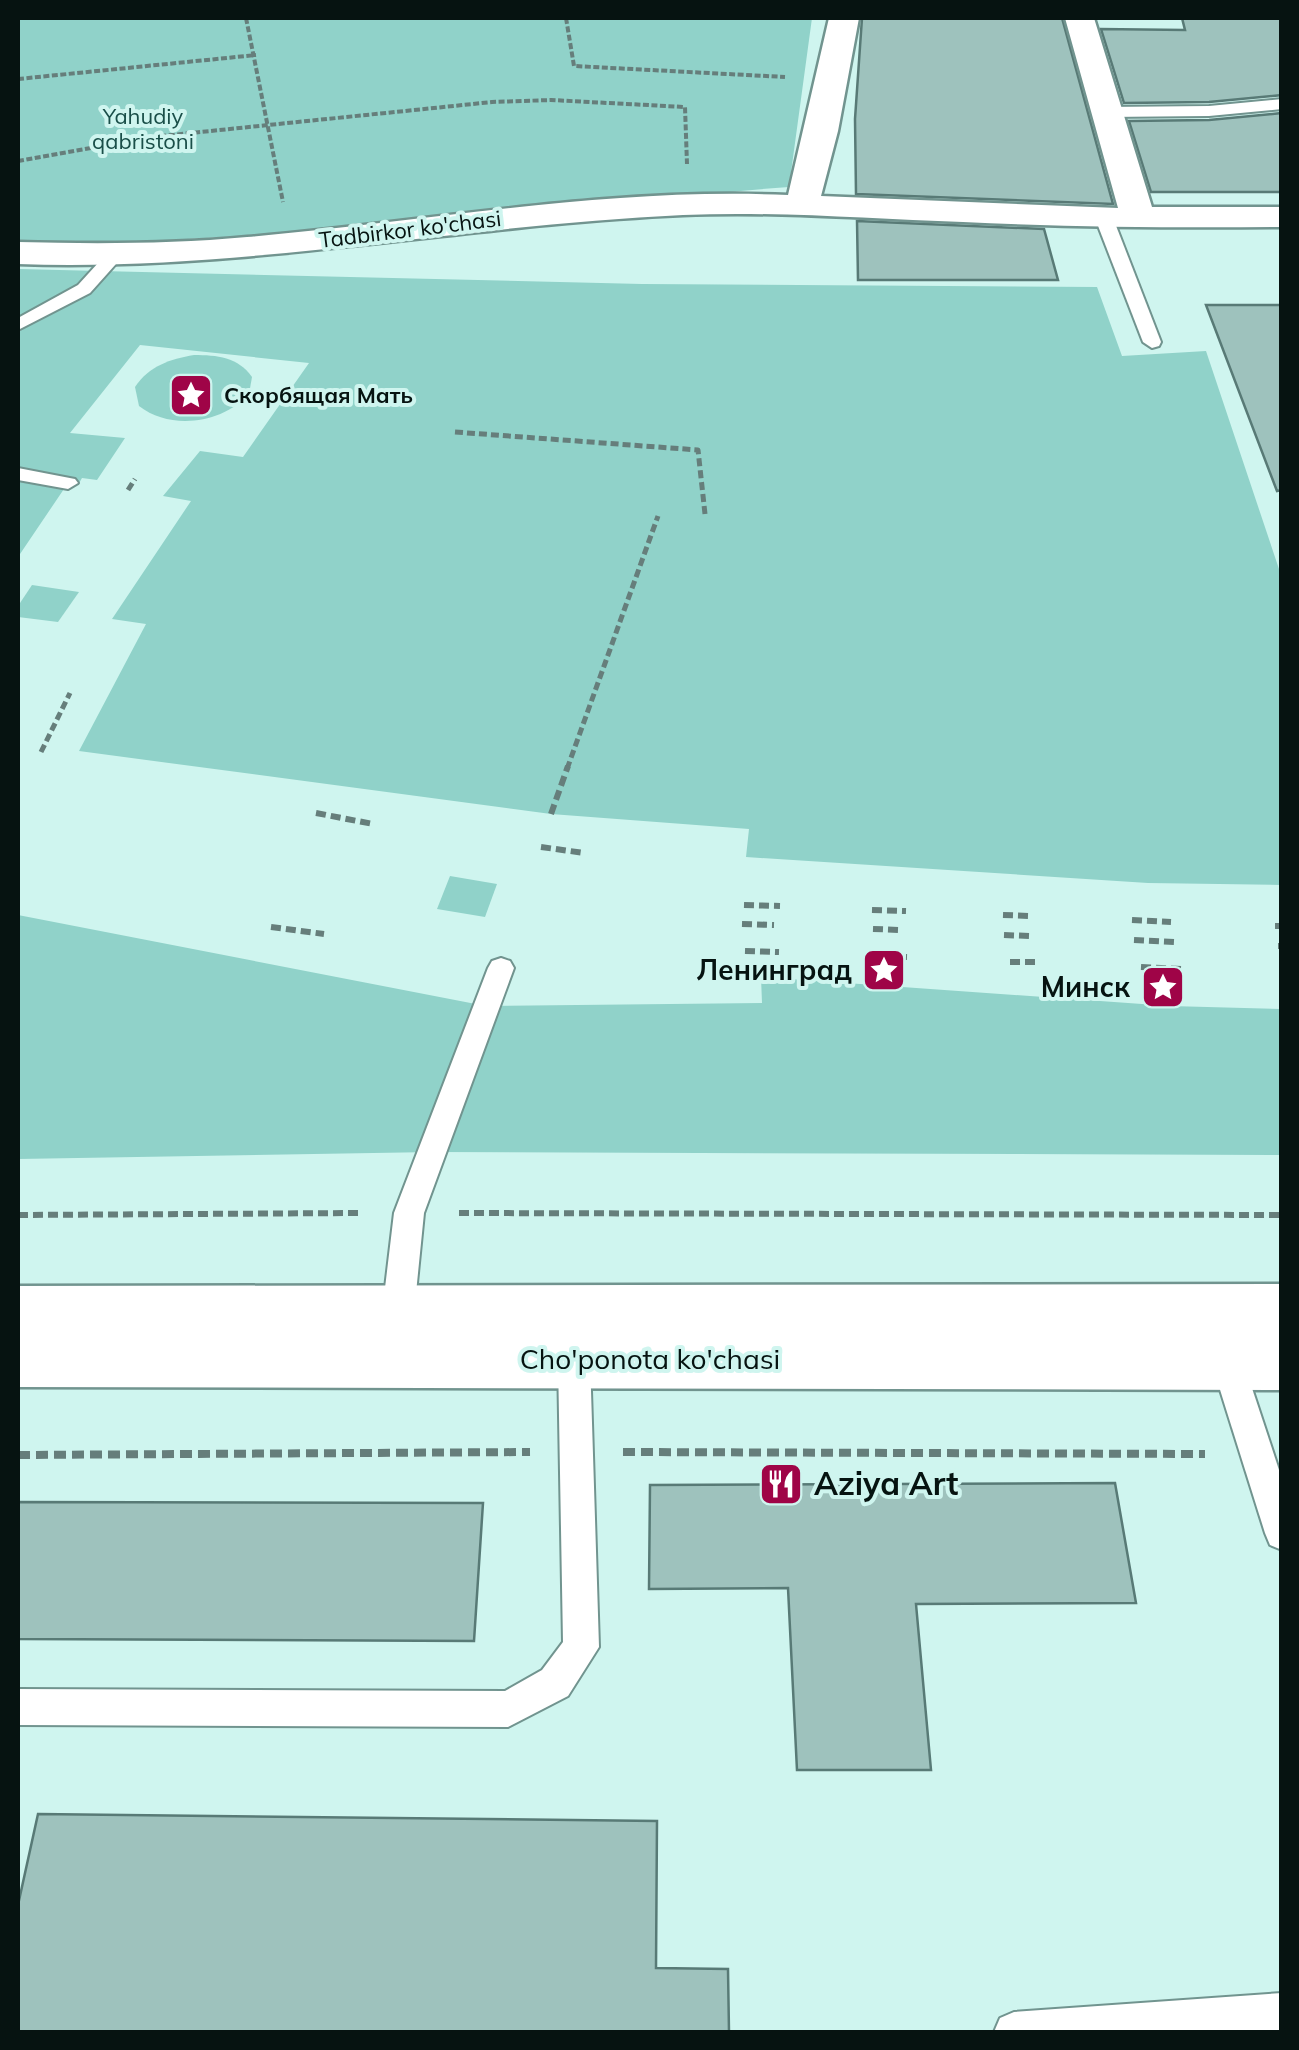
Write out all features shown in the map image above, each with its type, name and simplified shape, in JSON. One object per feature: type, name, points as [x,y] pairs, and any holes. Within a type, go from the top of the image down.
[{"type":"street","points":[[802,205],[822,131],[844,18]]},
{"type":"street","points":[[1080,18],[1106,112],[1121,218]]},
{"type":"street","name":"Tadbirkor ko'chasi","points":[[18,253],[115,255],[291,244],[547,214],[680,205],[802,205],[1121,218],[1282,216]]},
{"type":"street","name":"Cho'ponota ko'chasi","points":[[18,1314],[1282,1312]]},
{"type":"street","name":"Cho'ponota ko'chasi","points":[[18,1358],[1254,1361]]},
{"type":"lane","points":[[1106,112],[1282,104]]},
{"type":"lane","points":[[1121,218],[1152,342]]},
{"type":"lane","points":[[18,325],[84,289],[115,255]]},
{"type":"lane","points":[[18,474],[68,483]]},
{"type":"lane","points":[[398,1314],[409,1213],[501,968]]},
{"type":"lane","points":[[18,1707],[508,1709],[555,1683],[581,1647],[574,1359]]},
{"type":"lane","points":[[1254,1361],[1257,1454],[1282,1533]]},
{"type":"lane","points":[[1014,2032],[1282,2012]]},
{"type":"path","points":[[246,18],[291,244]]},
{"type":"path","points":[[566,18],[574,66],[792,77]]},
{"type":"path","points":[[18,80],[256,55]]},
{"type":"path","points":[[18,160],[152,137],[269,123],[551,100],[685,107],[683,142],[688,174]]},
{"type":"path","points":[[455,432],[698,450],[705,514]]},
{"type":"path","points":[[128,490],[135,480]]},
{"type":"path","points":[[551,814],[658,516]]},
{"type":"path","points":[[41,752],[70,693]]},
{"type":"path","points":[[316,812],[373,824]]},
{"type":"path","points":[[541,847],[584,853]]},
{"type":"path","points":[[744,904],[780,906]]},
{"type":"path","points":[[872,910],[906,910]]},
{"type":"path","points":[[1002,914],[1031,916]]},
{"type":"path","points":[[1132,920],[1171,922]]},
{"type":"path","points":[[742,924],[774,925]]},
{"type":"path","points":[[272,927],[324,934]]},
{"type":"path","points":[[873,929],[900,930]]},
{"type":"path","points":[[1004,935],[1030,936]]},
{"type":"path","points":[[1134,940],[1174,942]]},
{"type":"path","points":[[745,950],[779,952]]},
{"type":"path","points":[[876,956],[907,957]]},
{"type":"path","points":[[1010,962],[1036,962]]},
{"type":"path","points":[[1141,967],[1181,969]]},
{"type":"path","points":[[18,1215],[1282,1215]]},
{"type":"path","points":[[18,1456],[578,1452],[1257,1454]]},
{"type":"green space","name":"Yahudiy qabristoni","points":[[18,18],[812,18],[789,187],[308,231],[115,242],[18,243]]},
{"type":"green space","points":[[18,269],[642,284],[1097,287],[1122,356],[1206,351],[1281,575],[1281,885],[1148,883],[746,857],[749,829],[551,814],[79,751],[146,624],[112,619],[191,501],[163,496],[200,451],[243,457],[309,363],[140,345],[70,433],[125,438],[97,480],[82,478],[78,485],[68,483],[18,557]]},
{"type":"green space","points":[[194,355],[219,357],[240,365],[252,377],[249,394],[225,412],[196,420],[166,419],[139,406],[135,387],[147,374],[168,361]]},
{"type":"green space","points":[[32,585],[79,592],[58,622],[18,617],[18,606]]},
{"type":"green space","points":[[450,876],[497,884],[485,917],[437,909]]},
{"type":"green space","points":[[18,915],[486,1006],[762,1003],[761,977],[1170,1006],[1281,1009],[1281,1155],[433,1152],[18,1159]]},
{"type":"building","points":[[862,18],[1062,18],[1113,204],[856,194],[855,119]]},
{"type":"building","points":[[1182,18],[1282,18],[1282,95],[1209,102],[1124,103],[1101,29],[1185,30]]},
{"type":"building","points":[[1282,113],[1282,192],[1151,192],[1129,121],[1209,120]]},
{"type":"building","points":[[857,221],[1044,229],[1058,280],[858,280]]},
{"type":"building","points":[[1206,305],[1282,305],[1282,490],[1277,491]]},
{"type":"building","points":[[1115,1483],[1136,1603],[916,1604],[931,1770],[797,1770],[788,1588],[649,1589],[650,1485]]},
{"type":"building","points":[[18,1502],[483,1503],[474,1641],[18,1639]]},
{"type":"building","points":[[38,1814],[657,1821],[656,1968],[728,1969],[729,2032],[18,2032],[18,1905]]},
{"type":"place","name":"Скорбящая Мать","points":[[191,395]]},
{"type":"place","name":"Ленинград","points":[[884,970]]},
{"type":"place","name":"Минск","points":[[1163,987]]},
{"type":"place","name":"Aziya Art","points":[[781,1484]]}]
